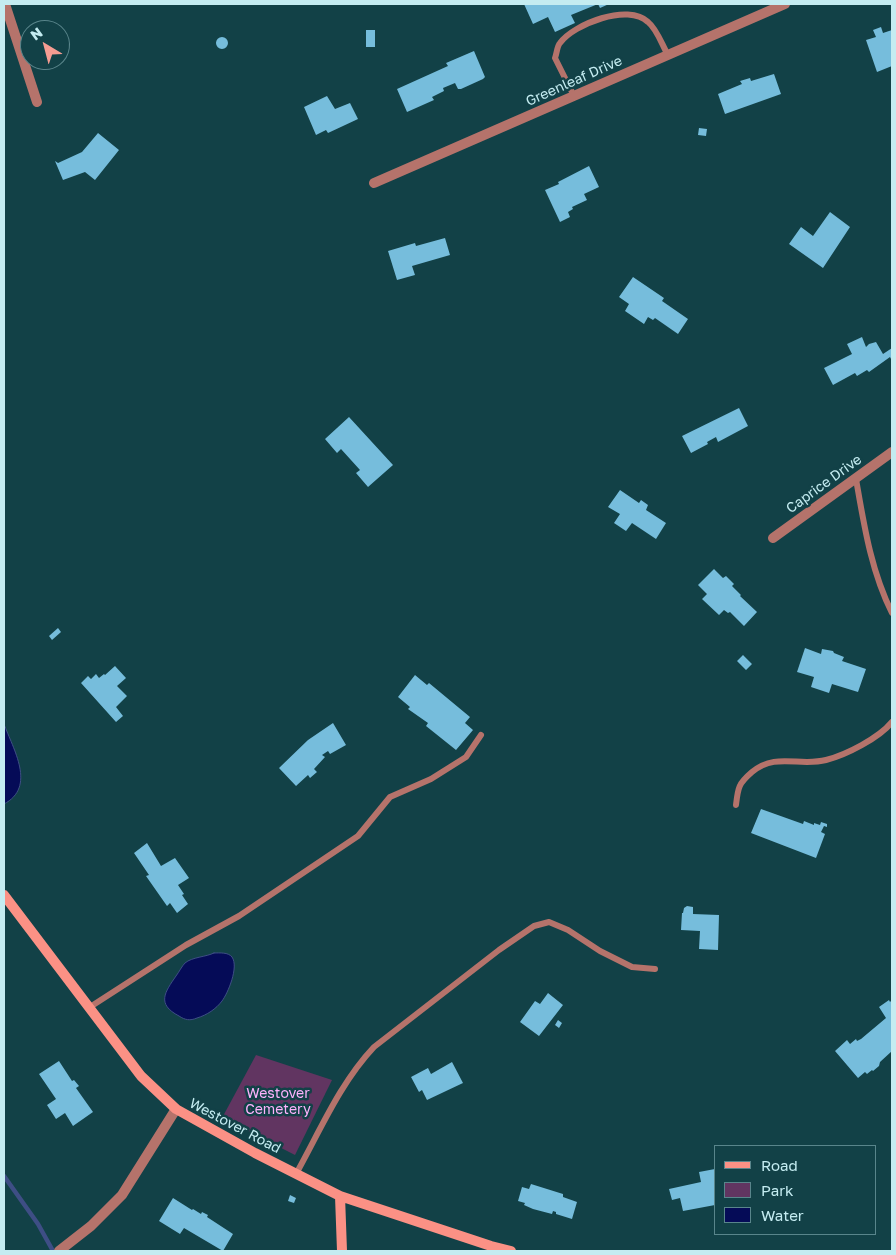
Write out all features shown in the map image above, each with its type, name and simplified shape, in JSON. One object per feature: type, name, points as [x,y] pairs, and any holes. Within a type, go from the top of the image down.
[{"type":"street","points":[[5,4],[37,102]]},
{"type":"street","name":"Greenleaf Drive","points":[[374,184],[785,4]]},
{"type":"street","name":"Caprice Drive","points":[[772,538],[892,452]]},
{"type":"street","name":"Westover Road","points":[[4,895],[141,1076],[176,1110],[340,1196],[491,1246],[512,1251]]},
{"type":"street","points":[[59,1251],[72,1242],[122,1195],[176,1110]]},
{"type":"street","points":[[340,1196],[342,1251]]},
{"type":"lane","points":[[574,96],[555,58],[560,43],[591,22],[609,16],[628,14],[640,17],[648,21],[668,55]]},
{"type":"lane","points":[[856,479],[870,557],[883,595],[892,613]]},
{"type":"lane","points":[[736,805],[738,786],[759,766],[772,761],[825,761],[861,746],[887,728],[892,722]]},
{"type":"lane","points":[[90,1007],[186,945],[239,916],[358,836],[390,797],[431,778],[466,757],[481,735]]},
{"type":"lane","points":[[296,1174],[358,1064],[374,1047],[499,950],[534,926],[549,922],[568,930],[600,951],[632,966],[655,969]]},
{"type":"green space","name":"Westover Cemetery","points":[[256,1055],[332,1080],[295,1155],[222,1118]]},
{"type":"water","points":[[4,724],[17,756],[21,778],[19,788],[14,797],[4,804]]},
{"type":"water","points":[[214,953],[228,954],[234,961],[232,980],[227,992],[220,1004],[208,1013],[192,1020],[183,1018],[167,1007],[165,1002],[166,993],[185,963],[191,959]]},
{"type":"building","points":[[524,4],[598,4],[571,15],[575,23],[555,32],[548,17],[533,24]]},
{"type":"building","points":[[598,4],[609,4],[600,8]]},
{"type":"building","points":[[881,27],[883,33],[892,30],[892,66],[877,72],[866,40],[876,37],[873,30]]},
{"type":"building","points":[[366,30],[375,30],[375,47],[366,47]]},
{"type":"building","points":[[222,37],[228,43],[222,49],[216,43]]},
{"type":"building","points":[[474,51],[485,77],[483,79],[461,89],[458,89],[455,83],[443,88],[444,91],[432,97],[434,100],[407,112],[397,89],[448,66],[446,63]]},
{"type":"building","points":[[774,74],[781,94],[725,114],[718,94],[742,84],[740,81],[750,78],[751,81]]},
{"type":"building","points":[[327,96],[335,109],[350,103],[358,119],[328,133],[326,130],[316,135],[304,107]]},
{"type":"building","points":[[699,128],[707,129],[706,136],[698,135]]},
{"type":"building","points":[[98,133],[119,150],[95,180],[85,172],[63,180],[55,161],[58,163],[82,152]]},
{"type":"building","points":[[589,166],[599,187],[584,194],[587,200],[572,207],[573,209],[568,212],[570,217],[560,222],[545,190]]},
{"type":"building","points":[[830,212],[850,227],[823,268],[789,244],[801,227],[813,236]]},
{"type":"building","points":[[445,238],[450,255],[412,266],[415,275],[397,280],[388,251],[415,243],[416,246]]},
{"type":"building","points":[[633,277],[664,298],[662,301],[688,319],[678,334],[655,318],[653,320],[648,317],[644,324],[625,311],[629,304],[619,297]]},
{"type":"building","points":[[862,337],[866,347],[876,342],[883,354],[892,348],[892,361],[890,357],[869,372],[867,370],[857,376],[855,373],[833,385],[824,368],[852,354],[847,344]]},
{"type":"building","points":[[739,408],[748,426],[718,442],[716,437],[707,442],[708,444],[691,453],[682,436]]},
{"type":"building","points":[[349,417],[393,465],[368,487],[356,473],[360,470],[341,449],[337,453],[325,439]]},
{"type":"building","points":[[620,490],[639,503],[641,500],[648,505],[646,510],[666,523],[656,539],[632,523],[626,531],[614,523],[620,514],[608,507]]},
{"type":"building","points":[[714,569],[723,578],[726,576],[734,584],[732,586],[740,596],[757,612],[744,626],[730,612],[728,613],[724,610],[719,615],[702,599],[707,594],[698,585]]},
{"type":"building","points":[[58,628],[61,632],[52,640],[49,636]]},
{"type":"building","points":[[805,648],[821,654],[822,649],[833,651],[844,657],[842,661],[866,669],[858,692],[832,684],[829,693],[811,687],[814,677],[797,672]]},
{"type":"building","points":[[743,655],[752,664],[746,670],[737,661]]},
{"type":"building","points":[[115,666],[126,678],[117,686],[127,696],[116,707],[123,716],[116,722],[81,683],[88,676],[91,679],[96,674],[99,678],[105,675]]},
{"type":"building","points":[[415,675],[427,685],[429,683],[470,717],[465,723],[473,730],[456,750],[426,726],[428,723],[408,709],[410,707],[398,697]]},
{"type":"building","points":[[333,723],[346,745],[330,754],[328,751],[322,755],[325,757],[314,769],[317,772],[310,778],[308,775],[296,786],[279,768],[308,740]]},
{"type":"building","points":[[761,809],[803,824],[804,821],[814,825],[814,823],[820,825],[821,822],[827,824],[827,827],[824,826],[821,832],[825,834],[816,858],[751,833]]},
{"type":"building","points":[[147,843],[161,866],[175,858],[189,878],[178,885],[188,904],[177,913],[170,903],[167,906],[146,876],[149,875],[134,853]]},
{"type":"building","points":[[687,906],[693,907],[693,914],[719,915],[718,950],[699,949],[700,931],[681,930],[682,913]]},
{"type":"building","points":[[548,993],[563,1005],[539,1036],[520,1022],[535,1001],[540,1004]]},
{"type":"building","points":[[889,1000],[890,1002],[892,1000],[892,1051],[873,1071],[867,1074],[865,1072],[858,1078],[835,1051],[847,1040],[850,1044],[856,1039],[857,1041],[861,1039],[886,1018],[879,1007]]},
{"type":"building","points":[[558,1020],[562,1023],[559,1028],[555,1025]]},
{"type":"building","points":[[59,1061],[72,1081],[74,1080],[79,1086],[76,1088],[93,1112],[73,1126],[65,1113],[56,1119],[47,1105],[56,1099],[39,1074]]},
{"type":"building","points":[[452,1062],[463,1083],[427,1100],[422,1090],[419,1092],[411,1077],[428,1068],[431,1074]]},
{"type":"building","points":[[714,1169],[714,1205],[683,1211],[680,1198],[672,1200],[669,1189],[701,1182],[699,1172]]},
{"type":"building","points":[[531,1184],[563,1194],[563,1197],[577,1202],[572,1219],[556,1214],[553,1211],[552,1214],[533,1209],[524,1205],[525,1203],[518,1201],[522,1187],[529,1189]]},
{"type":"building","points":[[290,1195],[296,1198],[294,1203],[288,1201]]},
{"type":"building","points":[[173,1198],[192,1210],[208,1215],[207,1217],[233,1234],[223,1251],[184,1228],[180,1234],[159,1221]]},
{"type":"waterway","points":[[4,1176],[38,1224],[53,1251]]}]
